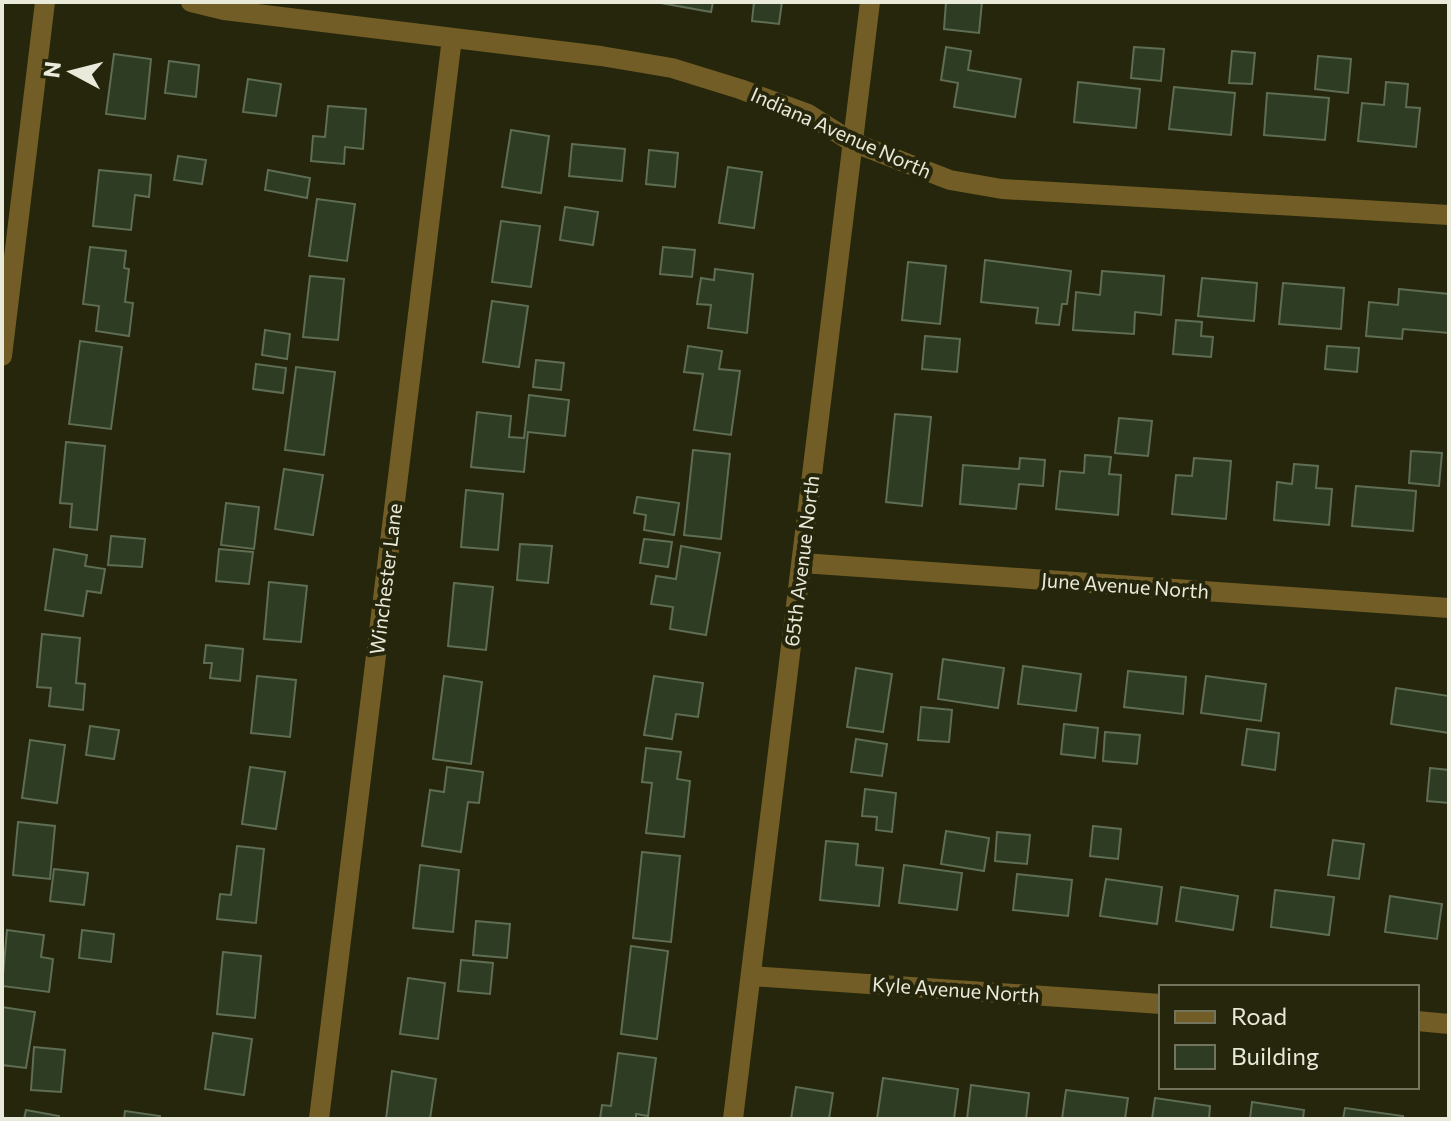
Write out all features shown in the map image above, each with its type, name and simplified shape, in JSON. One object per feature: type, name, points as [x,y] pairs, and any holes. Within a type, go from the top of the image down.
[{"type":"street","points":[[2,356],[45,2]]},
{"type":"street","name":"Indiana Avenue North","points":[[191,2],[224,10],[672,68],[808,114],[852,142],[950,180],[1002,189],[1449,215]]},
{"type":"street","name":"65th Avenue North","points":[[733,1119],[870,2]]},
{"type":"street","name":"Winchester Lane","points":[[319,1119],[452,38]]},
{"type":"street","name":"June Avenue North","points":[[802,563],[1449,608]]},
{"type":"street","name":"Kyle Avenue North","points":[[751,976],[1159,1004]]},
{"type":"street","points":[[1419,1021],[1449,1024]]},
{"type":"building","points":[[655,2],[713,2],[711,12]]},
{"type":"building","points":[[754,2],[782,2],[779,24],[752,21]]},
{"type":"building","points":[[946,2],[982,2],[979,33],[944,29]]},
{"type":"building","points":[[946,47],[971,51],[968,70],[1021,79],[1015,117],[954,107],[958,83],[941,80]]},
{"type":"building","points":[[1134,47],[1164,49],[1161,81],[1131,78]]},
{"type":"building","points":[[1232,51],[1255,53],[1252,84],[1229,83]]},
{"type":"building","points":[[114,54],[151,59],[145,119],[106,114]]},
{"type":"building","points":[[1318,56],[1351,59],[1348,93],[1315,89]]},
{"type":"building","points":[[169,61],[199,65],[196,97],[165,93]]},
{"type":"building","points":[[248,79],[281,84],[276,116],[243,112]]},
{"type":"building","points":[[1078,82],[1140,89],[1136,128],[1074,122]]},
{"type":"building","points":[[1386,82],[1408,84],[1406,107],[1420,108],[1416,147],[1358,141],[1362,103],[1384,105]]},
{"type":"building","points":[[1174,87],[1235,93],[1231,135],[1169,129]]},
{"type":"building","points":[[1267,93],[1329,98],[1325,140],[1264,135]]},
{"type":"building","points":[[328,106],[366,109],[363,149],[345,147],[344,164],[311,161],[313,136],[325,137]]},
{"type":"building","points":[[511,130],[549,136],[541,193],[502,187]]},
{"type":"building","points":[[572,144],[625,149],[622,181],[569,176]]},
{"type":"building","points":[[649,150],[678,153],[675,187],[646,184]]},
{"type":"building","points":[[178,156],[206,160],[202,184],[174,180]]},
{"type":"building","points":[[728,167],[762,172],[754,228],[719,223]]},
{"type":"building","points":[[99,170],[151,175],[149,197],[135,195],[131,230],[93,226]]},
{"type":"building","points":[[268,170],[310,178],[307,198],[265,190]]},
{"type":"building","points":[[317,199],[355,204],[347,261],[309,256]]},
{"type":"building","points":[[565,207],[598,212],[593,245],[560,240]]},
{"type":"building","points":[[501,221],[540,226],[531,287],[492,282]]},
{"type":"building","points":[[90,247],[126,251],[124,268],[129,269],[125,302],[133,303],[129,336],[96,331],[99,306],[83,304]]},
{"type":"building","points":[[663,247],[695,250],[692,277],[660,274]]},
{"type":"building","points":[[985,260],[1071,271],[1067,304],[1062,304],[1059,325],[1036,323],[1038,308],[981,302]]},
{"type":"building","points":[[908,262],[946,266],[940,324],[902,320]]},
{"type":"building","points":[[715,269],[753,274],[747,333],[708,328],[711,305],[697,304],[701,278],[714,280]]},
{"type":"building","points":[[1102,271],[1164,276],[1161,315],[1135,312],[1134,334],[1073,330],[1076,292],[1100,295]]},
{"type":"building","points":[[310,276],[344,279],[338,340],[303,337]]},
{"type":"building","points":[[1202,278],[1257,283],[1254,321],[1198,316]]},
{"type":"building","points":[[1283,283],[1344,288],[1341,329],[1279,324]]},
{"type":"building","points":[[1399,289],[1449,294],[1449,333],[1403,329],[1402,339],[1366,336],[1369,302],[1398,305]]},
{"type":"building","points":[[492,301],[528,306],[519,367],[483,362]]},
{"type":"building","points":[[1176,320],[1202,322],[1201,336],[1213,337],[1211,357],[1173,354]]},
{"type":"building","points":[[265,330],[290,334],[287,359],[262,355]]},
{"type":"building","points":[[925,336],[960,339],[957,372],[922,369]]},
{"type":"building","points":[[80,341],[122,347],[111,429],[69,424]]},
{"type":"building","points":[[688,346],[722,351],[719,369],[740,371],[731,435],[694,430],[703,374],[684,372]]},
{"type":"building","points":[[1327,346],[1359,348],[1357,372],[1325,369]]},
{"type":"building","points":[[536,360],[564,363],[561,390],[533,387]]},
{"type":"building","points":[[256,364],[286,368],[283,393],[253,389]]},
{"type":"building","points":[[296,367],[335,372],[324,455],[285,450]]},
{"type":"building","points":[[529,395],[569,400],[565,436],[528,432],[524,472],[471,467],[477,412],[511,416],[509,437],[524,438]]},
{"type":"building","points":[[895,414],[931,417],[922,506],[886,502]]},
{"type":"building","points":[[1119,418],[1152,421],[1148,456],[1115,453]]},
{"type":"building","points":[[66,442],[105,446],[97,530],[70,527],[72,504],[60,503]]},
{"type":"building","points":[[693,450],[730,454],[721,539],[684,535]]},
{"type":"building","points":[[1411,451],[1442,453],[1439,486],[1409,483]]},
{"type":"building","points":[[1085,455],[1111,457],[1109,474],[1121,475],[1118,515],[1056,509],[1060,471],[1084,473]]},
{"type":"building","points":[[1020,458],[1045,460],[1043,486],[1019,484],[1016,509],[960,504],[963,465],[1019,469]]},
{"type":"building","points":[[1194,458],[1231,461],[1226,519],[1172,514],[1176,475],[1192,476]]},
{"type":"building","points":[[1294,464],[1318,466],[1316,488],[1332,489],[1329,525],[1274,520],[1277,482],[1292,484]]},
{"type":"building","points":[[284,469],[323,475],[313,535],[275,529]]},
{"type":"building","points":[[1356,486],[1416,491],[1413,531],[1352,526]]},
{"type":"building","points":[[466,490],[503,494],[498,550],[461,547]]},
{"type":"building","points":[[637,497],[679,503],[674,535],[644,530],[646,515],[634,513]]},
{"type":"building","points":[[226,503],[259,507],[254,549],[221,545]]},
{"type":"building","points":[[111,536],[145,539],[142,567],[108,565]]},
{"type":"building","points":[[644,539],[672,542],[668,567],[640,563]]},
{"type":"building","points":[[520,544],[552,546],[548,583],[517,580]]},
{"type":"building","points":[[681,546],[720,553],[706,635],[670,629],[673,607],[651,604],[656,576],[676,579]]},
{"type":"building","points":[[54,549],[87,555],[85,566],[105,569],[101,593],[87,591],[83,616],[45,610]]},
{"type":"building","points":[[219,549],[253,552],[249,584],[216,581]]},
{"type":"building","points":[[269,582],[307,586],[301,642],[264,639]]},
{"type":"building","points":[[454,583],[493,587],[486,650],[448,646]]},
{"type":"building","points":[[42,634],[80,638],[76,683],[85,684],[83,710],[49,706],[51,688],[37,687]]},
{"type":"building","points":[[206,645],[243,649],[240,681],[210,678],[212,663],[204,663]]},
{"type":"building","points":[[943,659],[1004,668],[998,708],[938,699]]},
{"type":"building","points":[[1023,666],[1081,674],[1076,711],[1018,704]]},
{"type":"building","points":[[856,668],[892,674],[883,732],[847,727]]},
{"type":"building","points":[[1128,671],[1186,677],[1183,714],[1124,707]]},
{"type":"building","points":[[257,676],[296,680],[290,737],[251,733]]},
{"type":"building","points":[[444,676],[482,682],[471,764],[433,759]]},
{"type":"building","points":[[654,676],[703,683],[698,717],[676,714],[672,739],[644,735]]},
{"type":"building","points":[[1206,676],[1266,684],[1261,721],[1201,713]]},
{"type":"building","points":[[1396,688],[1449,696],[1449,733],[1391,724]]},
{"type":"building","points":[[921,707],[952,710],[949,742],[918,740]]},
{"type":"building","points":[[1064,724],[1098,728],[1095,758],[1061,754]]},
{"type":"building","points":[[90,726],[119,730],[114,759],[86,755]]},
{"type":"building","points":[[1247,729],[1279,733],[1275,770],[1242,765]]},
{"type":"building","points":[[1105,732],[1140,735],[1137,764],[1103,761]]},
{"type":"building","points":[[856,739],[887,744],[882,776],[851,772]]},
{"type":"building","points":[[30,740],[65,745],[57,803],[22,798]]},
{"type":"building","points":[[646,748],[681,752],[677,779],[690,781],[684,837],[646,833],[652,783],[642,782]]},
{"type":"building","points":[[250,767],[285,772],[276,829],[242,824]]},
{"type":"building","points":[[447,767],[483,772],[479,803],[468,802],[461,852],[422,846],[430,790],[444,792]]},
{"type":"building","points":[[1430,768],[1449,770],[1449,803],[1427,801]]},
{"type":"building","points":[[865,789],[896,793],[892,832],[876,830],[877,817],[862,816]]},
{"type":"building","points":[[18,822],[55,826],[50,879],[13,875]]},
{"type":"building","points":[[1093,826],[1121,829],[1118,859],[1090,856]]},
{"type":"building","points":[[946,831],[989,838],[984,871],[941,864]]},
{"type":"building","points":[[997,832],[1030,835],[1027,864],[995,861]]},
{"type":"building","points":[[1333,840],[1364,844],[1359,879],[1328,875]]},
{"type":"building","points":[[826,841],[858,844],[856,865],[883,868],[879,906],[820,900]]},
{"type":"building","points":[[237,846],[264,849],[256,923],[217,919],[220,894],[231,895]]},
{"type":"building","points":[[642,852],[680,856],[671,942],[633,938]]},
{"type":"building","points":[[420,865],[459,870],[453,932],[413,928]]},
{"type":"building","points":[[904,865],[962,873],[957,910],[899,903]]},
{"type":"building","points":[[54,869],[88,873],[84,905],[50,901]]},
{"type":"building","points":[[1017,874],[1072,880],[1068,916],[1013,910]]},
{"type":"building","points":[[1106,879],[1162,887],[1157,924],[1100,916]]},
{"type":"building","points":[[1181,887],[1238,896],[1233,930],[1176,921]]},
{"type":"building","points":[[1275,890],[1334,897],[1329,935],[1271,927]]},
{"type":"building","points":[[1390,896],[1442,904],[1437,939],[1385,932]]},
{"type":"building","points":[[476,921],[510,924],[507,958],[473,955]]},
{"type":"building","points":[[7,930],[44,935],[41,957],[53,959],[49,992],[2,986]]},
{"type":"building","points":[[82,930],[114,934],[111,962],[79,958]]},
{"type":"building","points":[[631,946],[668,951],[657,1039],[621,1034]]},
{"type":"building","points":[[223,952],[261,956],[255,1018],[217,1014]]},
{"type":"building","points":[[461,960],[493,963],[490,994],[458,991]]},
{"type":"building","points":[[408,978],[445,983],[438,1039],[400,1034]]},
{"type":"building","points":[[2,1007],[35,1012],[26,1068],[2,1065]]},
{"type":"building","points":[[213,1033],[252,1039],[244,1095],[205,1089]]},
{"type":"building","points":[[34,1047],[65,1050],[61,1092],[31,1090]]},
{"type":"building","points":[[618,1053],[656,1058],[648,1116],[636,1114],[636,1119],[600,1119],[602,1105],[611,1106]]},
{"type":"building","points":[[392,1071],[436,1079],[430,1119],[386,1119]]},
{"type":"building","points":[[883,1078],[958,1089],[954,1119],[877,1119]]},
{"type":"building","points":[[971,1085],[1029,1093],[1026,1119],[967,1119]]},
{"type":"building","points":[[796,1087],[833,1093],[829,1119],[791,1119]]},
{"type":"building","points":[[1066,1090],[1128,1098],[1125,1119],[1062,1119]]},
{"type":"building","points":[[1155,1098],[1210,1106],[1209,1119],[1152,1119]]},
{"type":"building","points":[[1252,1102],[1304,1110],[1303,1119],[1250,1119]]},
{"type":"building","points":[[1345,1108],[1403,1116],[1403,1119],[1343,1119]]},
{"type":"building","points":[[26,1110],[59,1116],[58,1119],[24,1119]]},
{"type":"building","points":[[125,1111],[160,1116],[160,1119],[124,1119]]}]
